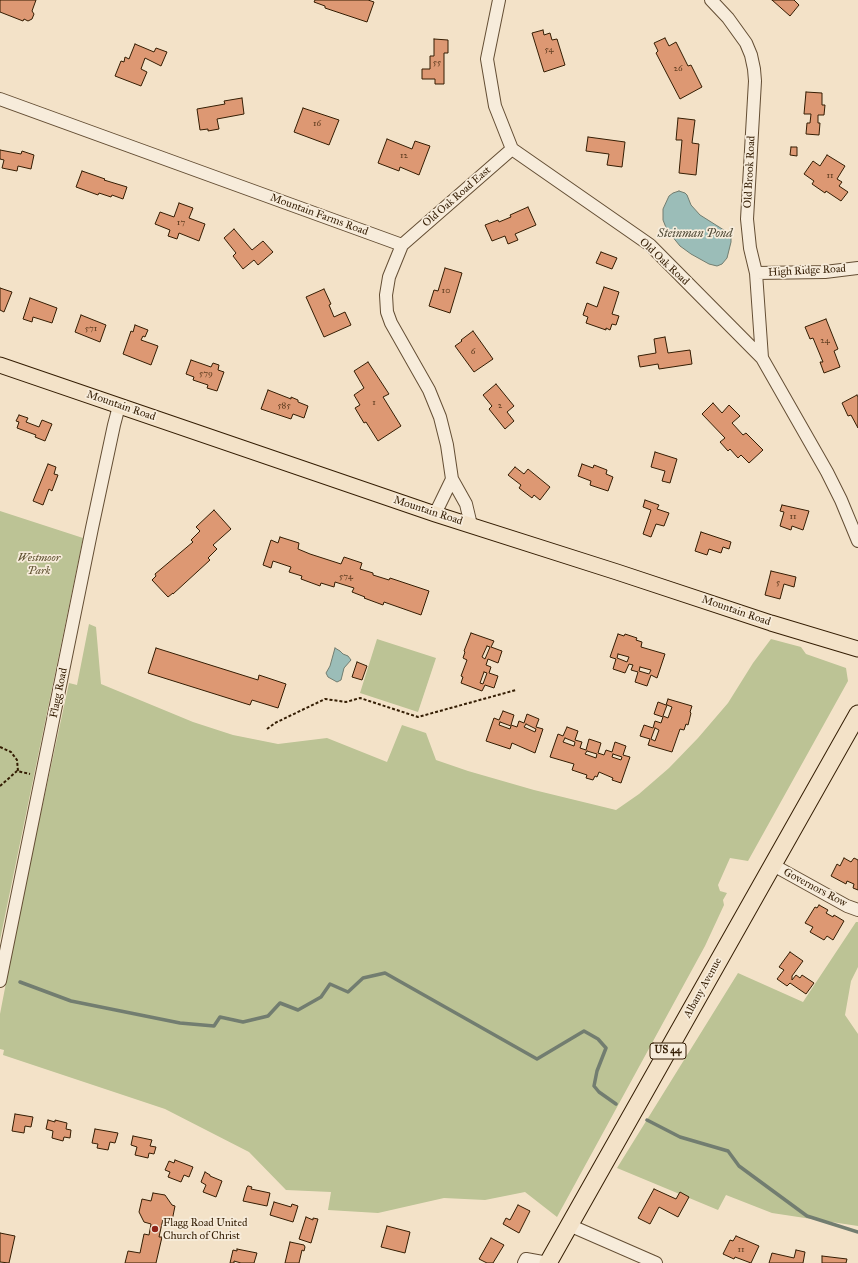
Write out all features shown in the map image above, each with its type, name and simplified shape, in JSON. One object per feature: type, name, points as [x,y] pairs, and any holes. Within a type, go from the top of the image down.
[{"type":"highway","name":"Albany Avenue","points":[[548,1263],[858,714]]},
{"type":"main road","name":"Mountain Road","points":[[0,365],[435,514],[708,601],[771,623],[858,649]]},
{"type":"street","points":[[499,0],[486,59],[495,106],[512,149]]},
{"type":"street","name":"Old Brook Road","points":[[711,0],[739,32],[751,55],[754,69],[755,80],[747,219],[750,248],[756,274],[762,358]]},
{"type":"street","name":"Mountain Farms Road","points":[[0,99],[402,245]]},
{"type":"street","name":"Old Oak Road East","points":[[402,245],[512,149]]},
{"type":"street","name":"Old Oak Road","points":[[512,149],[650,246],[762,358],[827,472],[841,500],[858,541]]},
{"type":"street","points":[[402,245],[389,277],[386,295],[387,312],[429,390],[440,417],[447,445],[452,479],[466,504],[471,525]]},
{"type":"street","name":"High Ridge Road","points":[[756,274],[824,272],[858,268]]},
{"type":"street","name":"Flagg Road","points":[[0,981],[41,776],[119,406]]},
{"type":"street","points":[[435,514],[452,479]]},
{"type":"street","name":"Governors Row","points":[[773,866],[847,906],[858,910]]},
{"type":"street","points":[[569,1226],[656,1263]]},
{"type":"street","name":"Albany Avenue","points":[[524,1263],[526,1259],[548,1263]]},
{"type":"path","points":[[267,729],[275,723],[325,699],[346,702],[360,698],[418,716],[516,690]]},
{"type":"path","points":[[0,747],[11,752],[17,760],[18,771]]},
{"type":"path","points":[[0,786],[14,772],[18,771],[41,776]]},
{"type":"green space","name":"Westmoor Park","points":[[0,511],[83,538],[0,940]]},
{"type":"green space","points":[[89,624],[96,627],[101,684],[193,722],[233,735],[278,744],[327,738],[387,762],[402,725],[426,733],[436,760],[534,790],[616,810],[639,794],[669,768],[698,738],[728,703],[753,663],[771,639],[801,647],[806,654],[846,668],[848,681],[748,861],[730,858],[718,885],[720,891],[727,893],[723,900],[724,905],[705,946],[557,1217],[525,1192],[485,1200],[444,1198],[378,1213],[328,1210],[331,1192],[286,1190],[249,1152],[165,1109],[3,1055],[4,1050],[0,1049],[0,1014],[21,905],[69,683],[77,685]]},
{"type":"green space","points":[[377,639],[436,658],[418,712],[360,693]]},
{"type":"green space","points":[[856,922],[858,922],[858,967],[851,981],[845,1015],[858,1034],[858,1226],[772,1213],[726,1195],[718,1210],[617,1168],[738,973],[803,1002]]},
{"type":"water","name":"Steinman Pond","points":[[679,191],[687,195],[691,205],[700,215],[727,232],[731,237],[727,258],[722,264],[717,266],[709,264],[691,254],[680,246],[667,230],[663,220],[663,209],[669,196]]},
{"type":"water","points":[[335,648],[348,656],[351,660],[344,668],[341,680],[337,682],[328,677],[326,673],[330,666]]},
{"type":"building","points":[[0,0],[36,0],[32,11],[34,14],[32,19],[28,21],[24,19],[23,21],[0,12]]},
{"type":"building","points":[[315,0],[368,0],[374,2],[367,22],[325,8],[325,6],[314,2]]},
{"type":"building","points":[[772,0],[794,0],[799,5],[790,16]]},
{"type":"building","points":[[543,30],[544,35],[550,33],[552,40],[557,39],[565,65],[544,72],[532,33]]},
{"type":"building","points":[[665,38],[669,46],[676,42],[688,66],[691,65],[702,87],[680,99],[656,53],[658,51],[654,43]]},
{"type":"building","points":[[434,39],[448,40],[448,53],[444,53],[444,84],[435,84],[435,79],[422,79],[422,69],[430,69],[430,56],[434,56]]},
{"type":"building","points":[[135,44],[154,52],[156,48],[167,52],[161,66],[145,58],[141,69],[147,72],[141,86],[115,76],[121,61],[124,62],[125,57],[129,59]]},
{"type":"building","points":[[806,92],[822,93],[822,105],[825,105],[824,115],[818,115],[818,123],[820,123],[819,135],[806,134],[807,123],[810,123],[811,114],[804,114]]},
{"type":"building","points":[[242,98],[244,114],[217,119],[219,129],[208,131],[208,129],[200,130],[197,109],[225,104],[224,101]]},
{"type":"building","points":[[303,108],[339,120],[329,145],[294,132]]},
{"type":"building","points":[[678,118],[695,120],[692,143],[699,144],[696,175],[679,173],[682,140],[676,140]]},
{"type":"building","points":[[588,137],[625,142],[622,167],[607,165],[609,154],[586,151]]},
{"type":"building","points":[[387,139],[412,149],[415,141],[430,146],[419,175],[400,167],[399,171],[378,163]]},
{"type":"building","points":[[791,147],[797,147],[797,156],[790,155]]},
{"type":"building","points":[[0,150],[21,154],[22,151],[34,155],[31,169],[18,166],[17,171],[2,168],[4,160],[0,159]]},
{"type":"building","points":[[827,155],[845,166],[837,179],[842,182],[839,186],[848,192],[841,201],[812,184],[814,181],[804,174],[813,161],[820,166]]},
{"type":"building","points":[[82,171],[127,187],[123,199],[112,195],[111,197],[99,193],[98,195],[76,187]]},
{"type":"building","points":[[179,203],[193,208],[189,218],[205,224],[199,241],[179,233],[177,239],[168,236],[170,230],[155,224],[160,212],[174,217]]},
{"type":"building","points":[[528,207],[536,225],[515,234],[518,240],[508,244],[505,236],[492,241],[485,225],[498,220],[499,222],[511,217],[510,215]]},
{"type":"building","points":[[234,229],[252,250],[263,241],[273,252],[258,265],[254,260],[243,269],[233,256],[236,253],[224,238]]},
{"type":"building","points":[[601,252],[617,258],[612,269],[596,263]]},
{"type":"building","points":[[445,268],[462,273],[450,313],[429,306],[434,290],[438,291]]},
{"type":"building","points":[[604,287],[619,292],[612,314],[619,316],[616,325],[612,324],[610,330],[586,323],[588,317],[583,315],[587,303],[597,307]]},
{"type":"building","points":[[0,288],[12,292],[4,312],[0,310]]},
{"type":"building","points":[[324,289],[331,304],[329,305],[334,317],[345,312],[351,325],[324,337],[306,297]]},
{"type":"building","points":[[30,298],[57,308],[52,323],[33,317],[32,322],[23,319]]},
{"type":"building","points":[[81,315],[106,325],[100,342],[75,332]]},
{"type":"building","points":[[826,319],[838,349],[834,351],[840,367],[824,373],[820,362],[823,362],[813,338],[810,339],[805,327]]},
{"type":"building","points":[[135,325],[148,330],[145,337],[143,336],[141,340],[158,346],[151,365],[123,354],[131,331],[133,332]]},
{"type":"building","points":[[473,331],[493,359],[474,372],[455,346]]},
{"type":"building","points":[[665,337],[668,353],[690,350],[692,364],[659,369],[658,364],[640,367],[638,356],[656,353],[654,339]]},
{"type":"building","points":[[191,360],[211,367],[213,363],[219,365],[218,370],[224,372],[217,391],[207,388],[208,385],[193,380],[194,377],[186,374]]},
{"type":"building","points":[[368,362],[389,394],[383,397],[401,426],[378,441],[355,408],[360,405],[354,395],[364,388],[354,371]]},
{"type":"building","points":[[496,384],[514,406],[507,412],[514,421],[505,429],[489,409],[492,406],[483,395]]},
{"type":"building","points":[[268,390],[291,399],[291,397],[308,406],[304,418],[293,414],[291,419],[261,409]]},
{"type":"building","points":[[857,395],[858,428],[851,415],[848,416],[842,403]]},
{"type":"building","points":[[713,403],[722,413],[729,405],[740,416],[732,423],[743,435],[746,433],[763,450],[749,463],[741,455],[738,458],[730,449],[728,451],[720,442],[725,438],[702,414]]},
{"type":"building","points":[[19,415],[28,418],[26,422],[39,427],[42,420],[52,424],[45,441],[35,437],[36,435],[17,428],[19,422],[16,421]]},
{"type":"building","points":[[655,452],[677,459],[670,483],[662,481],[665,471],[651,467]]},
{"type":"building","points":[[48,464],[56,467],[54,474],[58,475],[52,491],[49,489],[43,505],[33,501]]},
{"type":"building","points":[[582,464],[593,468],[594,465],[607,470],[606,474],[613,477],[608,491],[590,485],[591,481],[578,476]]},
{"type":"building","points":[[515,467],[524,474],[528,469],[550,487],[540,500],[534,495],[532,498],[519,488],[521,485],[508,475]]},
{"type":"building","points":[[645,500],[659,505],[657,509],[669,513],[664,526],[656,524],[651,537],[643,534],[651,510],[643,507]]},
{"type":"building","points":[[782,505],[809,511],[803,530],[792,526],[791,530],[780,526],[784,512],[780,511]]},
{"type":"building","points":[[214,510],[231,529],[213,545],[217,549],[208,558],[210,560],[168,597],[152,580],[156,576],[155,574],[193,542],[191,540],[200,531],[196,527]]},
{"type":"building","points":[[701,532],[731,542],[729,549],[723,547],[721,553],[709,549],[707,555],[695,551]]},
{"type":"building","points":[[280,537],[299,543],[298,549],[310,554],[341,564],[344,557],[362,563],[360,569],[373,573],[373,575],[389,580],[390,578],[429,591],[421,615],[384,602],[383,605],[364,598],[365,597],[352,592],[354,588],[335,582],[334,587],[321,583],[320,586],[301,579],[302,576],[289,572],[291,567],[273,561],[271,568],[263,565],[271,540],[278,543]]},
{"type":"building","points":[[771,571],[796,577],[794,587],[784,584],[780,599],[765,595]]},
{"type":"building","points":[[471,633],[494,641],[491,647],[502,651],[498,663],[488,659],[486,665],[491,667],[489,673],[498,676],[494,688],[485,685],[482,691],[461,683],[463,677],[461,676],[467,660],[463,658]],"holes":[[[487,646],[490,647],[485,659],[482,657]],[[484,672],[487,673],[483,684],[480,683]]]},
{"type":"building","points":[[618,634],[624,636],[625,634],[637,638],[636,640],[642,642],[641,647],[665,654],[657,678],[651,675],[647,686],[635,682],[638,672],[631,670],[633,665],[629,664],[625,673],[613,669],[616,659],[610,657]],"holes":[[[618,654],[629,657],[627,662],[617,658]],[[640,667],[651,670],[649,674],[639,671]]]},
{"type":"building","points":[[156,648],[258,680],[259,675],[286,684],[278,708],[252,700],[250,705],[148,673]]},
{"type":"building","points":[[357,662],[367,666],[362,680],[352,677]]},
{"type":"building","points":[[668,699],[692,706],[688,725],[686,724],[684,730],[680,729],[672,752],[648,745],[650,739],[640,736],[644,725],[653,728],[655,721],[661,723],[663,717],[654,714],[658,702],[666,705]],"holes":[[[667,705],[672,707],[668,718],[663,716]],[[655,728],[659,730],[655,741],[651,739]]]},
{"type":"building","points":[[503,711],[514,715],[511,725],[517,727],[519,721],[524,723],[527,714],[539,719],[536,727],[543,729],[535,753],[512,743],[510,749],[486,741],[494,718],[499,720]],"holes":[[[500,722],[511,726],[510,729],[499,725]],[[526,724],[536,729],[535,732],[524,727]]]},
{"type":"building","points":[[567,727],[578,731],[575,740],[582,742],[580,748],[586,750],[589,739],[601,743],[598,753],[604,755],[606,750],[612,752],[615,742],[626,746],[623,755],[630,757],[621,783],[612,780],[613,778],[599,772],[597,777],[595,776],[593,780],[586,778],[587,775],[572,770],[574,764],[550,757],[558,734],[563,736]],"holes":[[[565,738],[575,742],[574,746],[563,742]],[[587,751],[597,754],[596,758],[585,754]],[[613,754],[622,757],[621,760],[612,757]]]},
{"type":"building","points":[[844,858],[851,862],[854,858],[858,860],[858,890],[853,888],[854,884],[847,881],[846,884],[831,876],[837,864],[840,866]]},
{"type":"building","points":[[819,905],[828,910],[826,913],[833,917],[834,915],[844,921],[833,940],[827,936],[824,940],[810,932],[813,927],[805,923],[815,907],[817,908]]},
{"type":"building","points":[[790,952],[803,961],[792,976],[792,980],[796,975],[800,978],[802,975],[814,983],[806,994],[790,983],[787,986],[777,979],[784,970],[779,967]]},
{"type":"building","points":[[15,1114],[33,1117],[31,1127],[25,1126],[24,1133],[12,1131]]},
{"type":"building","points":[[48,1120],[67,1123],[66,1129],[71,1130],[70,1138],[64,1137],[63,1141],[52,1138],[53,1131],[46,1129]]},
{"type":"building","points":[[95,1129],[118,1133],[115,1143],[110,1142],[108,1150],[97,1148],[98,1144],[92,1143]]},
{"type":"building","points":[[133,1136],[152,1140],[150,1146],[156,1147],[154,1154],[149,1153],[148,1158],[135,1155],[137,1147],[131,1145]]},
{"type":"building","points":[[175,1160],[193,1167],[189,1177],[184,1175],[181,1182],[168,1177],[170,1172],[165,1170],[169,1161],[174,1163]]},
{"type":"building","points":[[205,1172],[222,1181],[216,1197],[203,1192],[206,1185],[201,1182]]},
{"type":"building","points":[[248,1186],[252,1187],[251,1189],[270,1193],[267,1206],[243,1201]]},
{"type":"building","points":[[654,1189],[676,1199],[680,1192],[689,1197],[678,1217],[659,1207],[650,1224],[638,1218]]},
{"type":"building","name":"Flagg Road United Church of Christ","points":[[153,1193],[165,1195],[172,1205],[175,1206],[172,1221],[163,1219],[159,1237],[162,1237],[156,1263],[125,1263],[128,1251],[140,1253],[144,1234],[149,1235],[151,1224],[144,1222],[139,1212],[142,1199],[151,1201]]},
{"type":"building","points":[[274,1202],[291,1207],[292,1204],[298,1206],[293,1222],[270,1215]]},
{"type":"building","points":[[518,1205],[530,1211],[519,1233],[503,1224],[506,1218],[510,1220]]},
{"type":"building","points":[[306,1217],[313,1220],[313,1218],[318,1219],[311,1243],[299,1239]]},
{"type":"building","points":[[387,1226],[410,1232],[405,1253],[381,1247]]},
{"type":"building","points":[[0,1233],[15,1236],[9,1263],[0,1262]]},
{"type":"building","points":[[736,1236],[759,1246],[751,1263],[735,1257],[734,1259],[723,1254],[730,1240],[733,1241]]},
{"type":"building","points":[[491,1238],[504,1245],[493,1263],[487,1263],[479,1259]]},
{"type":"building","points":[[290,1242],[304,1245],[305,1247],[304,1251],[302,1250],[299,1263],[285,1263]]},
{"type":"building","points":[[237,1249],[257,1253],[254,1263],[241,1263],[234,1261],[234,1263],[230,1263],[233,1250],[237,1251]]},
{"type":"building","points":[[796,1250],[805,1252],[803,1263],[769,1263],[772,1253],[794,1258]]},
{"type":"building","points":[[822,1256],[847,1259],[846,1263],[822,1263]]},
{"type":"waterway","points":[[20,982],[71,1001],[180,1023],[214,1026],[220,1017],[243,1022],[268,1016],[280,1003],[298,1010],[321,997],[330,984],[348,992],[363,978],[385,973],[537,1059],[584,1031],[598,1039],[606,1048],[597,1071],[594,1086],[599,1092],[616,1104]]},
{"type":"waterway","points":[[647,1120],[680,1137],[728,1151],[739,1166],[807,1216],[858,1232]]},
{"type":"place","name":"Flagg Road United Church of Christ","points":[[155,1229]]}]
